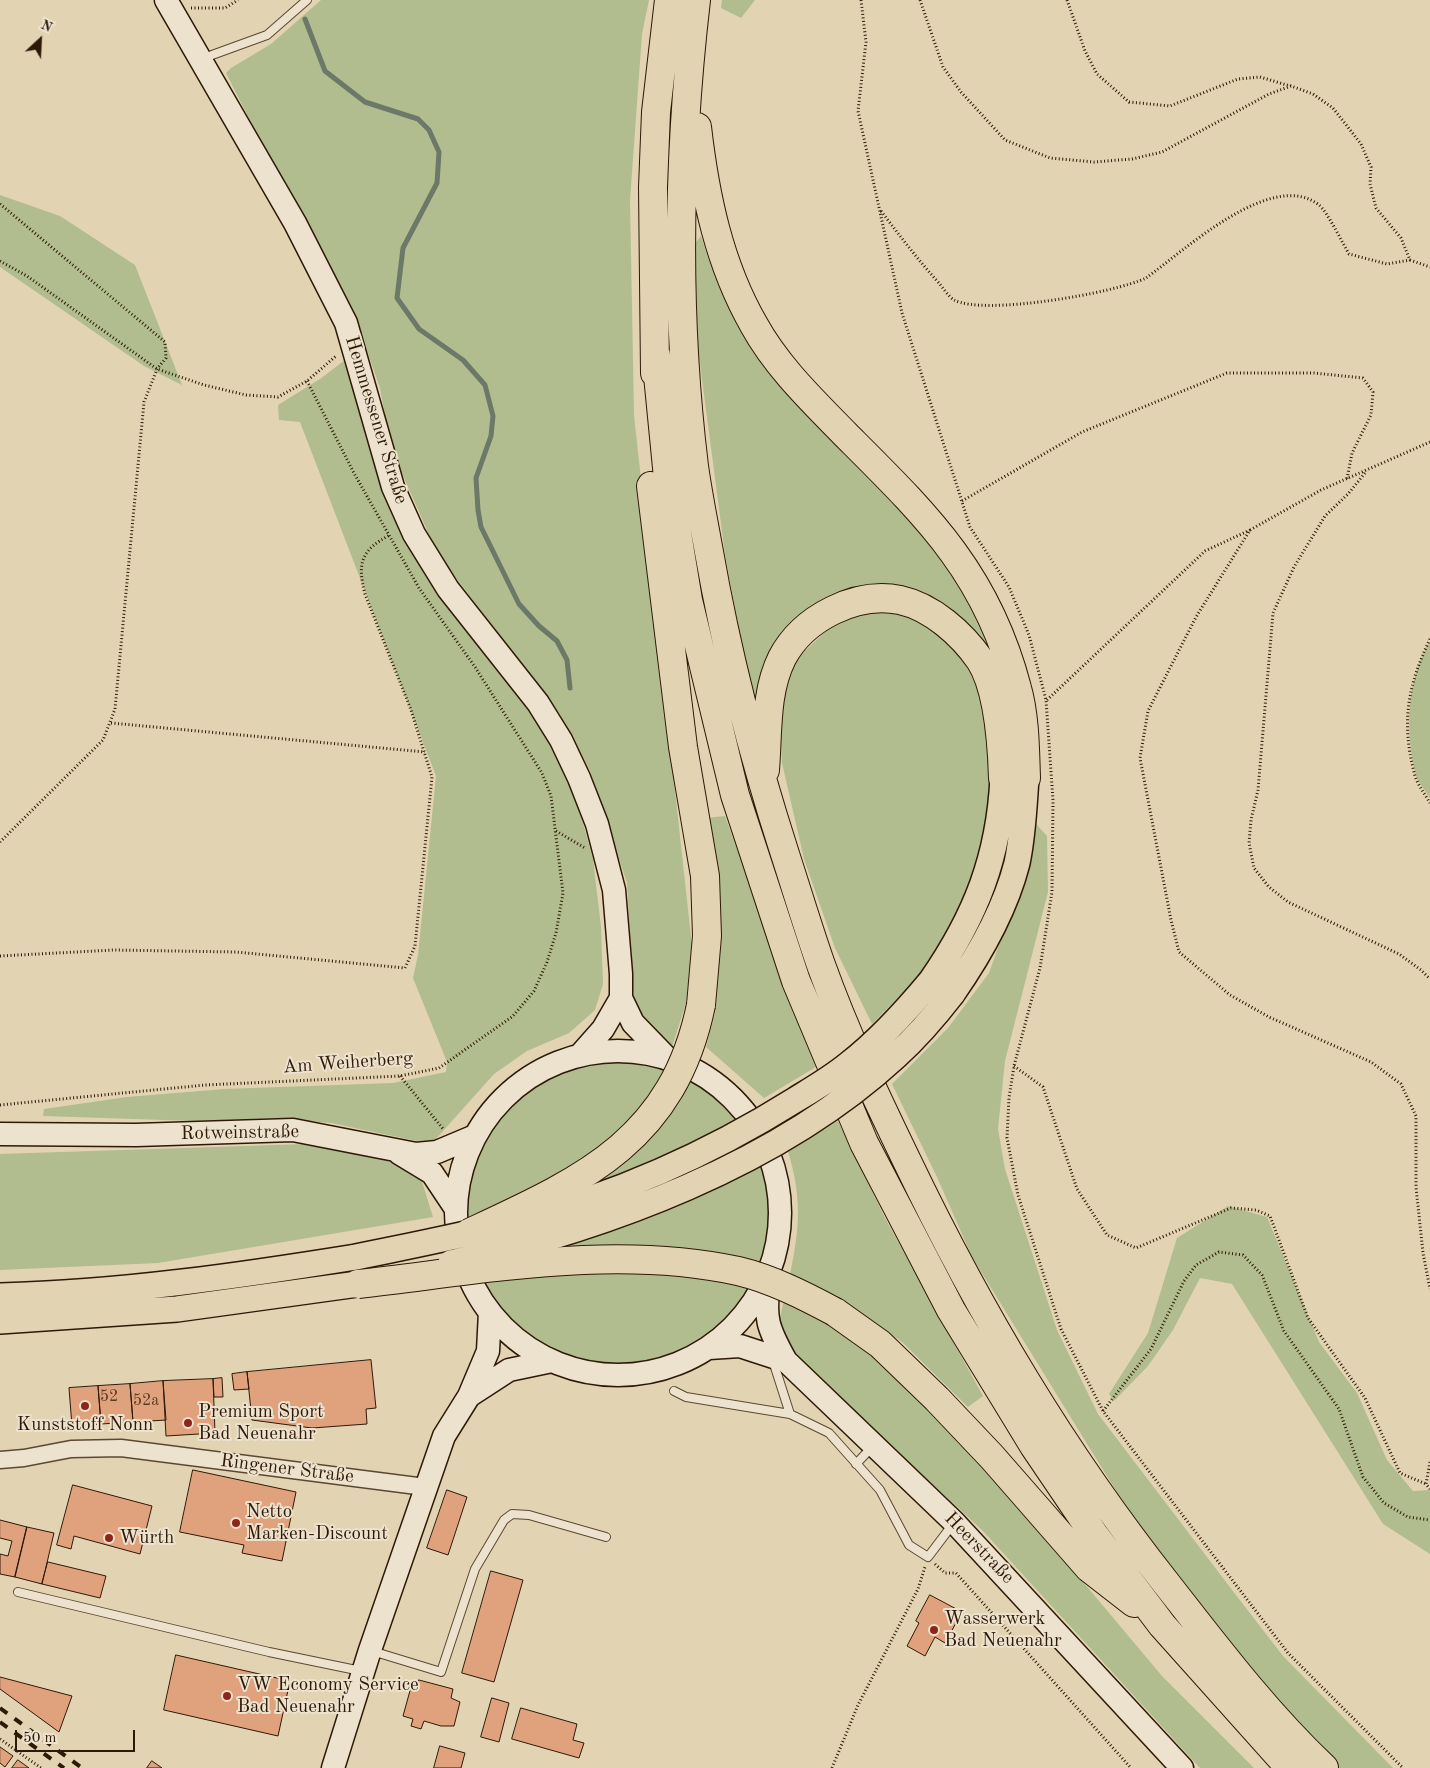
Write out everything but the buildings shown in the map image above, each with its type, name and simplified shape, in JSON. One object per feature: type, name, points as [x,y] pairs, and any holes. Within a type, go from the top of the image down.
[{"type":"highway","points":[[469,1233],[555,1193],[578,1180],[611,1156],[637,1133],[658,1108],[674,1082],[689,1048],[701,1005],[706,936],[705,876],[684,747],[650,477],[656,355],[653,187],[656,112],[669,0]]},
{"type":"highway","points":[[696,0],[689,61],[681,192],[684,364],[694,469],[717,596],[746,727],[822,969],[877,1099],[937,1224],[977,1300],[1053,1429],[1125,1531],[1207,1636],[1283,1726],[1324,1768]]},
{"type":"highway","points":[[689,61],[702,167],[714,228],[731,280],[754,326],[774,357],[806,393],[925,515],[963,564],[980,591],[994,620],[1018,689],[1025,742],[1014,778]]},
{"type":"highway","points":[[656,355],[668,478],[688,600],[734,795],[796,981],[864,1143],[951,1310],[1034,1446],[1096,1536],[1162,1625],[1290,1768]]},
{"type":"highway","points":[[764,789],[773,682],[782,658],[798,637],[828,613],[855,603],[878,599],[901,600],[947,623],[981,662],[996,706],[1002,737],[1014,778]]},
{"type":"highway","points":[[358,1284],[534,1264],[609,1258],[681,1262],[740,1272],[797,1291],[835,1312],[880,1344],[938,1399],[992,1457],[1089,1568],[1162,1625]]},
{"type":"main road","name":"Hemmessener Straße","points":[[168,4],[295,223],[326,281],[353,342],[393,486],[414,534],[448,588],[538,703],[561,740],[579,778],[597,824],[614,890],[619,931],[621,998]]},
{"type":"main road","points":[[0,1296],[45,1295],[175,1284],[356,1257],[469,1233],[561,1209],[605,1194],[649,1176],[734,1136],[848,1065],[906,1011],[931,981],[961,935],[984,885],[1014,778]]},
{"type":"main road","points":[[0,1321],[177,1309],[358,1284],[473,1258],[565,1232],[621,1213],[708,1177],[786,1136],[861,1085],[896,1056],[926,1026],[971,968],[996,922],[1017,863],[1014,778]]},
{"type":"main road","points":[[580,1055],[603,1029],[621,998]]},
{"type":"main road","points":[[621,998],[633,1023],[666,1057]]},
{"type":"main road","points":[[623,1051],[666,1057],[699,1072],[729,1094],[753,1122],[770,1154],[779,1190],[780,1227],[773,1263],[753,1303],[737,1324],[709,1348],[680,1363],[640,1373],[616,1375],[584,1371],[552,1361],[518,1340],[490,1312],[475,1289],[464,1263],[458,1236],[456,1209],[461,1171],[475,1136],[490,1113],[508,1093],[530,1076],[580,1055],[623,1051]]},
{"type":"main road","name":"Rotweinstraße","points":[[0,1134],[136,1136],[293,1130],[344,1138],[416,1154],[437,1152],[475,1136]]},
{"type":"main road","points":[[394,1150],[432,1173],[456,1209]]},
{"type":"main road","name":"Heerstraße","points":[[773,1263],[766,1302],[769,1331],[779,1358]]},
{"type":"main road","points":[[333,1768],[425,1487],[444,1436],[469,1396],[488,1351],[490,1312]]},
{"type":"main road","points":[[0,1326],[48,1319]]},
{"type":"main road","name":"Heerstraße","points":[[709,1348],[740,1346],[779,1358],[875,1444],[954,1522],[1182,1768]]},
{"type":"main road","points":[[469,1396],[509,1370],[552,1361]]},
{"type":"street","name":"Ringener Straße","points":[[0,1460],[24,1458],[71,1448],[121,1448],[425,1487]]},
{"type":"lane","points":[[200,60],[267,35],[307,0]]},
{"type":"lane","points":[[779,1358],[790,1414]]},
{"type":"lane","points":[[674,1391],[686,1396],[790,1414],[828,1433],[880,1490],[909,1545],[928,1557],[954,1522]]},
{"type":"lane","points":[[856,1464],[875,1444]]},
{"type":"lane","points":[[18,1592],[268,1652],[367,1661],[441,1672],[475,1569],[504,1520],[512,1514],[529,1515],[606,1537]]},
{"type":"path","points":[[168,4],[225,8],[238,0]]},
{"type":"path","points":[[861,0],[866,42],[858,111],[902,312],[970,528],[1009,587],[1029,635],[1046,700],[1053,800],[1052,892],[1040,968],[1014,1066],[1007,1138],[1018,1195],[1061,1329],[1103,1411],[1288,1653],[1403,1768]]},
{"type":"path","points":[[920,0],[943,67],[961,92],[1005,140],[1050,158],[1094,162],[1132,160],[1162,152],[1269,94],[1290,86]]},
{"type":"path","points":[[1067,0],[1085,50],[1097,74],[1128,102],[1170,106],[1238,79],[1260,77],[1313,94],[1333,108],[1361,144],[1370,167],[1370,184],[1376,208],[1401,238],[1410,260]]},
{"type":"path","points":[[879,209],[913,254],[954,300],[979,306],[1046,301],[1130,285],[1146,278],[1235,213],[1264,198],[1294,194],[1320,205],[1349,254],[1387,264],[1410,260],[1430,267]]},
{"type":"path","points":[[0,204],[166,342],[166,358],[157,369],[144,402],[115,709],[103,740],[0,842]]},
{"type":"path","points":[[0,261],[27,276],[157,369],[204,385],[237,393],[278,397],[307,381],[353,342]]},
{"type":"path","points":[[962,501],[1082,432],[1227,373],[1314,372],[1363,378],[1373,392],[1371,415],[1352,453],[1347,479]]},
{"type":"path","points":[[1046,700],[1205,551],[1250,530],[1321,490],[1430,442]]},
{"type":"path","points":[[1365,472],[1348,494],[1325,516],[1294,567],[1273,613],[1258,790],[1251,820],[1249,843],[1254,868],[1269,887],[1288,902],[1399,954],[1421,970],[1430,980]]},
{"type":"path","points":[[1250,530],[1196,617],[1148,711],[1140,758],[1171,920],[1179,952],[1230,995],[1269,1017],[1371,1062],[1401,1084],[1416,1116],[1416,1187],[1423,1253],[1430,1289]]},
{"type":"path","points":[[0,956],[114,950],[236,952],[405,968],[415,946],[432,777],[411,710],[364,594],[360,575],[360,563],[366,552],[389,535]]},
{"type":"path","points":[[1430,639],[1410,688],[1406,717],[1414,774],[1430,803]]},
{"type":"path","points":[[110,722],[425,752]]},
{"type":"path","name":"Am Weiherberg","points":[[0,1105],[205,1085],[400,1076],[438,1068],[513,1016],[534,991],[547,962],[556,933],[563,893],[555,830]]},
{"type":"path","points":[[1014,1066],[1043,1087],[1076,1189],[1107,1235],[1136,1248],[1231,1208],[1256,1210],[1270,1216],[1308,1318],[1364,1398],[1400,1474],[1426,1484],[1430,1489]]},
{"type":"path","points":[[400,1076],[445,1131]]},
{"type":"path","points":[[1103,1411],[1152,1349],[1184,1282],[1196,1265],[1219,1252],[1243,1255],[1262,1275],[1284,1331],[1339,1409],[1363,1478],[1384,1503],[1408,1517],[1430,1520]]},
{"type":"path","points":[[1426,1484],[1430,1462]]},
{"type":"path","points":[[832,1768],[858,1705],[918,1589],[928,1557],[945,1573],[956,1573],[1131,1768]]},
{"type":"path","points":[[0,1739],[41,1768]]},
{"type":"green space","points":[[321,0],[649,0],[642,34],[630,200],[634,415],[692,946],[686,1003],[671,1050],[644,1026],[634,1006],[627,883],[590,771],[559,713],[437,553],[391,448],[380,388],[351,305],[273,166],[226,73],[271,44]]},
{"type":"green space","points":[[722,0],[755,0],[741,18],[721,8]]},
{"type":"green space","points":[[0,195],[60,216],[135,265],[182,385],[144,366],[0,267]]},
{"type":"green space","points":[[701,236],[709,260],[738,325],[762,362],[935,541],[968,589],[1002,674],[982,645],[870,589],[812,605],[792,627],[759,709],[747,674],[725,554],[698,349],[695,254],[696,242]]},
{"type":"green space","points":[[349,357],[382,477],[529,707],[570,777],[593,859],[601,927],[603,984],[595,1010],[569,1033],[527,1051],[494,1074],[435,1140],[417,1141],[331,1123],[272,1118],[195,1121],[43,1116],[44,1109],[127,1097],[224,1089],[393,1083],[446,1072],[447,1062],[413,978],[418,955],[436,776],[300,422],[279,420],[278,405],[320,379]]},
{"type":"green space","points":[[874,612],[915,616],[954,640],[983,695],[992,765],[982,866],[934,961],[872,1024],[835,948],[804,859],[782,763],[779,707],[795,660],[836,622]]},
{"type":"green space","points":[[1430,641],[1430,798],[1416,775],[1412,758],[1409,724],[1412,689],[1416,673]]},
{"type":"green space","points":[[725,816],[816,1067],[764,1098],[706,1047],[716,1009],[717,918],[706,818]]},
{"type":"green space","points":[[1036,824],[1047,836],[1048,892],[1005,1061],[998,1129],[1005,1169],[1057,1330],[1098,1414],[1239,1599],[1283,1656],[1393,1768],[1339,1768],[1247,1669],[1150,1546],[972,1257],[937,1177],[892,1084],[948,1028],[989,973],[1022,881]]},
{"type":"green space","points":[[617,1062],[647,1065],[675,1074],[701,1088],[724,1107],[743,1130],[757,1156],[766,1184],[769,1214],[766,1244],[757,1272],[743,1298],[724,1321],[701,1340],[675,1354],[647,1363],[617,1366],[587,1363],[559,1354],[533,1340],[510,1321],[491,1298],[477,1272],[468,1244],[465,1214],[468,1184],[477,1156],[491,1130],[510,1107],[533,1088],[559,1074],[587,1065]]},
{"type":"green space","points":[[838,1121],[885,1218],[983,1396],[968,1407],[902,1342],[842,1300],[790,1275],[796,1242],[798,1213],[796,1184],[788,1151]]},
{"type":"green space","points":[[305,1144],[366,1152],[420,1175],[433,1217],[158,1263],[0,1270],[0,1154]]},
{"type":"green space","points":[[1228,1206],[1267,1217],[1319,1342],[1357,1393],[1387,1460],[1413,1491],[1430,1490],[1430,1554],[1383,1524],[1232,1284],[1200,1278],[1173,1330],[1148,1366],[1114,1401],[1109,1394],[1148,1333],[1177,1238]]},
{"type":"green space","points":[[784,1300],[835,1323],[943,1415],[1162,1676],[1254,1768],[1200,1768],[982,1530],[791,1354],[777,1331]]},
{"type":"waterway","points":[[305,19],[325,71],[365,102],[418,119],[429,130],[439,152],[437,183],[403,248],[397,298],[419,329],[463,360],[485,385],[493,416],[491,436],[476,478],[481,527],[519,604],[539,626],[557,641],[567,660],[570,688]]},
{"type":"railway","points":[[0,1708],[82,1768]]},
{"type":"railway","points":[[0,1722],[64,1768]]},
{"type":"place","name":"Kunststoff Nonn","points":[[85,1406]]},
{"type":"place","name":"Premium Sport Bad Neuenahr","points":[[188,1423]]},
{"type":"place","name":"Netto Marken-Discount","points":[[236,1523]]},
{"type":"place","name":"Würth","points":[[109,1538]]},
{"type":"place","name":"Wasserwerk Bad Neuenahr","points":[[934,1630]]},
{"type":"place","name":"VW Economy Service Bad Neuenahr","points":[[227,1696]]}]
